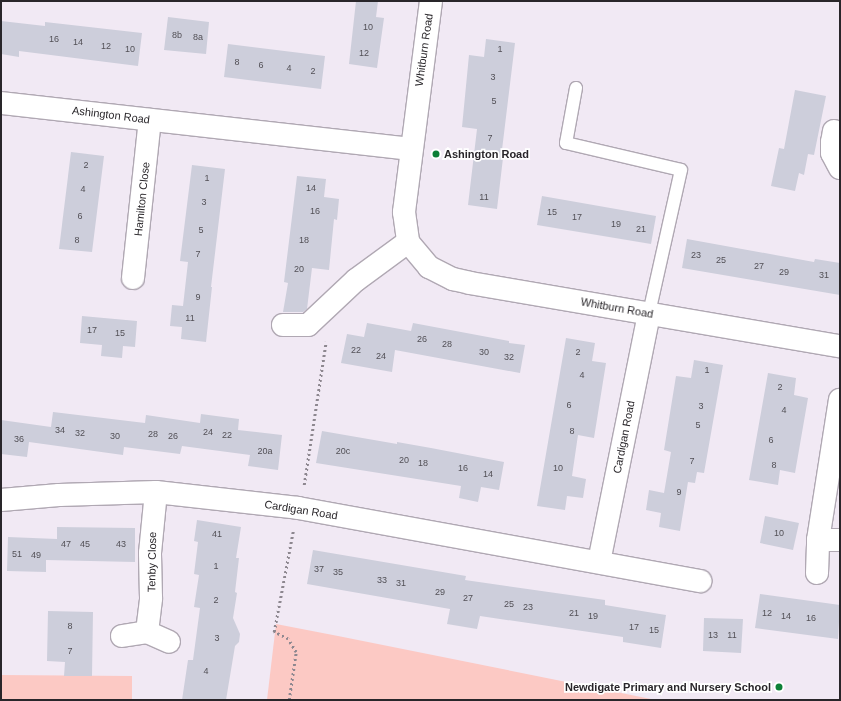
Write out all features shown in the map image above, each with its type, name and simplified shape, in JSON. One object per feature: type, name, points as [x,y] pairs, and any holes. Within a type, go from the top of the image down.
[{"type":"street","name":"Whitburn Road","points":[[431,1],[404,212],[408,242],[430,267],[439,274],[453,280],[840,346]]},
{"type":"street","name":"Ashington Road","points":[[1,102],[411,149]]},
{"type":"street","name":"Hamilton Close","points":[[133,278],[150,120]]},
{"type":"street","points":[[834,131],[832,153],[840,168]]},
{"type":"street","points":[[282,325],[308,325],[356,280],[408,242]]},
{"type":"street","name":"Cardigan Road","points":[[599,562],[649,313]]},
{"type":"street","points":[[817,573],[833,542],[840,400]]},
{"type":"street","name":"Cardigan Road","points":[[1,500],[59,495],[156,492],[298,508],[700,581]]},
{"type":"street","name":"Tenby Close","points":[[146,632],[151,598],[150,553],[156,492]]},
{"type":"street","points":[[122,636],[146,632],[169,642]]},
{"type":"lane","points":[[576,88],[566,143],[681,170],[649,313]]},
{"type":"shaded area","points":[[276,624],[338,636],[656,700],[267,700]]},
{"type":"shaded area","points":[[1,675],[132,676],[132,700],[1,700]]},
{"type":"building","points":[[356,1],[378,1],[376,17],[384,18],[377,68],[349,64]]},
{"type":"building","points":[[168,17],[209,22],[206,54],[164,50]]},
{"type":"building","points":[[1,21],[45,26],[45,22],[142,33],[138,66],[19,51],[19,57],[1,54]]},
{"type":"building","points":[[486,39],[515,43],[501,158],[503,158],[497,209],[468,205],[477,129],[462,127],[469,55],[484,57]]},
{"type":"building","points":[[228,44],[325,56],[321,89],[224,77]]},
{"type":"building","points":[[795,90],[826,96],[814,155],[808,154],[804,175],[799,173],[795,191],[771,186],[779,148],[784,149]]},
{"type":"building","points":[[71,152],[104,156],[92,252],[59,249]]},
{"type":"building","points":[[192,165],[225,169],[206,342],[181,339],[182,327],[170,326],[172,305],[183,306],[188,262],[180,261]]},
{"type":"building","points":[[297,176],[326,179],[324,197],[339,199],[337,220],[334,219],[329,270],[312,268],[307,309],[303,312],[283,312],[288,283],[284,282]]},
{"type":"building","points":[[542,196],[656,216],[651,244],[537,225]]},
{"type":"building","points":[[687,239],[814,262],[815,259],[840,263],[840,295],[682,268]]},
{"type":"building","points":[[82,316],[137,321],[135,347],[123,346],[122,358],[101,356],[102,345],[80,343]]},
{"type":"building","points":[[367,323],[411,331],[413,323],[525,345],[520,373],[395,350],[392,372],[341,363],[347,334],[364,337]]},
{"type":"building","points":[[566,338],[595,343],[592,361],[606,363],[594,438],[578,435],[572,476],[586,479],[583,498],[567,496],[565,510],[537,506]]},
{"type":"building","points":[[694,360],[723,365],[704,473],[697,472],[695,483],[688,482],[680,531],[659,527],[661,513],[646,510],[649,490],[664,493],[671,452],[664,450],[676,376],[691,378]]},
{"type":"building","points":[[768,373],[796,378],[794,395],[808,398],[795,473],[780,470],[778,485],[749,480]]},
{"type":"building","points":[[53,412],[145,423],[146,415],[200,423],[201,414],[239,419],[238,430],[282,435],[278,470],[248,466],[250,455],[182,446],[180,454],[124,447],[123,455],[29,442],[27,457],[1,454],[1,420],[51,427]]},
{"type":"building","points":[[322,431],[397,444],[397,442],[504,462],[499,490],[481,487],[478,502],[459,498],[461,486],[316,463]]},
{"type":"building","points":[[765,516],[799,523],[793,550],[760,543]]},
{"type":"building","points":[[197,520],[241,527],[236,558],[239,558],[235,592],[237,593],[233,618],[240,634],[239,642],[235,646],[226,700],[182,700],[188,660],[193,660],[200,608],[194,607],[199,575],[194,574],[198,542],[194,541]]},
{"type":"building","points":[[57,527],[135,528],[135,562],[46,560],[46,572],[7,571],[8,537],[57,539]]},
{"type":"building","points":[[313,550],[466,576],[465,580],[605,600],[605,605],[666,615],[661,648],[623,642],[623,637],[480,616],[477,629],[447,624],[450,609],[307,584]]},
{"type":"building","points":[[760,594],[840,605],[838,639],[755,628]]},
{"type":"building","points":[[48,611],[93,612],[92,676],[64,676],[65,662],[47,661]]},
{"type":"building","points":[[704,618],[743,619],[741,653],[703,651]]},
{"type":"place","name":"Ashington Road","points":[[436,154]]},
{"type":"place","name":"Newdigate Primary and Nursery School","points":[[779,687]]}]
